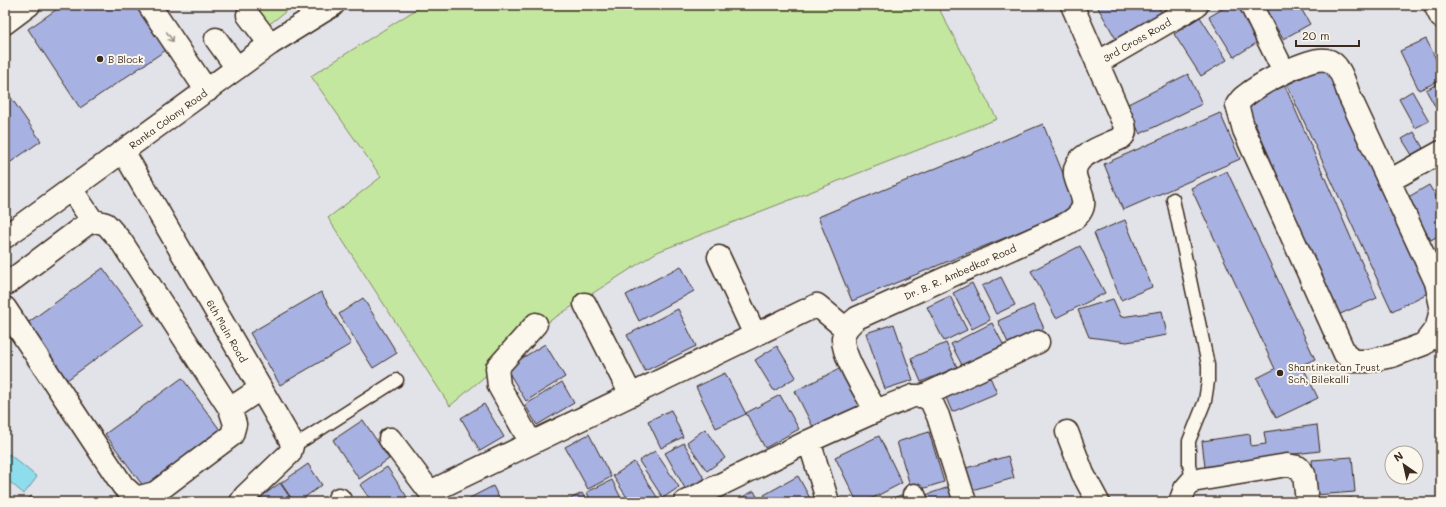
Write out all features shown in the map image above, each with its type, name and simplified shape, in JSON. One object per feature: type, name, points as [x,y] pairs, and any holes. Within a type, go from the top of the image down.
[{"type":"street","points":[[5,22],[29,5]]},
{"type":"street","points":[[149,5],[207,91]]},
{"type":"street","name":"Ranka Colony Road","points":[[5,237],[270,44],[333,5]]},
{"type":"street","name":"Dr. B. R. Ambedkar Road","points":[[846,329],[857,318],[1064,225],[1081,214],[1084,204],[1075,174],[1075,167],[1084,156],[1121,138],[1125,131],[1124,124],[1072,5]]},
{"type":"street","name":"3rd Cross Road","points":[[1097,63],[1197,5]]},
{"type":"street","points":[[1251,5],[1284,72]]},
{"type":"street","points":[[1435,5],[1441,17]]},
{"type":"street","points":[[248,15],[270,44]]},
{"type":"street","points":[[216,39],[237,68]]},
{"type":"street","points":[[1326,60],[1334,64],[1342,77],[1389,181],[1436,282],[1441,308],[1437,327],[1424,344],[1392,356],[1367,361],[1353,361],[1345,354],[1244,130],[1237,105],[1243,96],[1284,72],[1312,61],[1326,60]]},
{"type":"street","name":"6th Main Road","points":[[123,151],[290,440],[292,446]]},
{"type":"street","points":[[1389,181],[1441,152]]},
{"type":"street","points":[[5,308],[123,486],[136,498],[155,493],[232,435],[235,424],[230,409],[121,241],[106,224],[92,220],[71,189]]},
{"type":"street","points":[[6,289],[92,220]]},
{"type":"street","points":[[719,257],[755,335]]},
{"type":"street","points":[[585,304],[631,395]]},
{"type":"street","points":[[390,439],[432,497],[531,443],[817,305],[846,329],[844,338],[846,352],[876,411]]},
{"type":"street","points":[[531,443],[499,386],[497,368],[536,324]]},
{"type":"street","points":[[685,502],[809,441],[913,396],[923,396],[1038,342]]},
{"type":"street","points":[[230,409],[260,389]]},
{"type":"street","points":[[923,396],[931,401],[938,416],[965,502]]},
{"type":"street","points":[[1067,432],[1083,474],[1098,502]]},
{"type":"street","points":[[809,441],[828,502]]},
{"type":"street","points":[[241,502],[245,496],[290,453],[292,446]]},
{"type":"street","points":[[1180,502],[1185,489],[1192,480],[1287,465],[1298,467],[1304,474],[1307,502]]},
{"type":"lane","points":[[1173,199],[1208,365],[1208,381],[1205,401],[1189,441],[1189,464],[1192,480]]},
{"type":"lane","points":[[292,446],[305,440],[397,380]]},
{"type":"green space","points":[[252,5],[294,5],[267,26]]},
{"type":"green space","points":[[423,5],[937,5],[997,119],[657,252],[551,320],[450,406],[328,218],[381,177],[311,76]]},
{"type":"water","points":[[9,454],[37,477],[24,494],[5,478],[5,460]]},
{"type":"building","name":"B Block","points":[[63,5],[137,5],[166,50],[80,108],[28,29]]},
{"type":"building","points":[[1157,5],[1162,13],[1116,39],[1097,6]]},
{"type":"building","points":[[1229,5],[1247,5],[1266,37],[1234,57],[1209,17]]},
{"type":"building","points":[[1263,5],[1299,5],[1310,24],[1283,39]]},
{"type":"building","points":[[1200,17],[1227,60],[1201,76],[1174,34]]},
{"type":"building","points":[[1426,39],[1441,69],[1441,80],[1419,90],[1400,51]]},
{"type":"building","points":[[1327,65],[1430,292],[1392,311],[1287,85]]},
{"type":"building","points":[[1188,74],[1202,104],[1140,134],[1126,105]]},
{"type":"building","points":[[1439,83],[1441,87],[1441,117],[1426,90]]},
{"type":"building","points":[[1285,86],[1377,298],[1338,315],[1246,103]]},
{"type":"building","points":[[5,89],[41,141],[5,166]]},
{"type":"building","points":[[1412,91],[1429,121],[1415,128],[1399,99]]},
{"type":"building","points":[[1220,113],[1240,159],[1123,210],[1104,164]]},
{"type":"building","points":[[1043,124],[1077,208],[852,301],[818,217]]},
{"type":"building","points":[[1414,132],[1423,148],[1412,155],[1402,139]]},
{"type":"building","points":[[1227,171],[1315,359],[1302,365],[1318,398],[1276,418],[1257,378],[1275,369],[1191,188]]},
{"type":"building","points":[[1429,185],[1441,205],[1441,234],[1431,240],[1405,199]]},
{"type":"building","points":[[1125,220],[1152,287],[1121,300],[1094,233]]},
{"type":"building","points":[[1080,246],[1105,293],[1056,318],[1031,271]]},
{"type":"building","points":[[1441,250],[1441,266],[1433,255]]},
{"type":"building","points":[[681,266],[694,291],[639,321],[626,295]]},
{"type":"building","points":[[103,268],[144,324],[67,380],[26,324]]},
{"type":"building","points":[[1001,277],[1015,305],[996,314],[982,286]]},
{"type":"building","points":[[972,283],[990,320],[972,329],[953,293]]},
{"type":"building","points":[[321,292],[351,344],[280,385],[250,333]]},
{"type":"building","points":[[950,296],[967,330],[944,341],[927,307]]},
{"type":"building","points":[[363,298],[397,353],[373,368],[339,314]]},
{"type":"building","points":[[1113,299],[1121,317],[1162,311],[1167,335],[1127,342],[1089,337],[1078,310]]},
{"type":"building","points":[[1033,305],[1044,328],[1009,345],[998,321]]},
{"type":"building","points":[[678,309],[696,346],[645,371],[627,335]]},
{"type":"building","points":[[992,323],[1004,346],[963,367],[951,344]]},
{"type":"building","points":[[894,324],[913,380],[885,389],[866,333]]},
{"type":"building","points":[[946,343],[957,367],[921,382],[911,358]]},
{"type":"building","points":[[545,344],[565,377],[526,401],[506,368]]},
{"type":"building","points":[[777,346],[796,377],[774,391],[755,360]]},
{"type":"building","points":[[847,365],[869,409],[817,435],[795,391]]},
{"type":"building","points":[[986,368],[997,393],[952,412],[942,388]]},
{"type":"building","points":[[725,373],[746,414],[716,428],[696,387]]},
{"type":"building","points":[[182,378],[223,434],[146,490],[105,434]]},
{"type":"building","points":[[562,382],[574,403],[537,425],[525,405]]},
{"type":"building","points":[[780,395],[799,429],[765,448],[746,413]]},
{"type":"building","points":[[484,404],[504,437],[480,451],[461,418]]},
{"type":"building","points":[[671,410],[683,437],[661,448],[648,421]]},
{"type":"building","points":[[363,420],[389,459],[359,479],[333,440]]},
{"type":"building","points":[[1317,425],[1320,451],[1205,467],[1202,441],[1250,434],[1251,446],[1266,444],[1264,432]]},
{"type":"building","points":[[705,429],[725,458],[707,471],[687,442]]},
{"type":"building","points":[[929,432],[944,482],[912,492],[897,442]]},
{"type":"building","points":[[589,434],[611,477],[588,489],[565,447]]},
{"type":"building","points":[[879,436],[902,483],[865,502],[857,502],[835,457]]},
{"type":"building","points":[[684,443],[705,480],[686,490],[665,453]]},
{"type":"building","points":[[655,451],[679,487],[663,498],[639,461]]},
{"type":"building","points":[[1008,456],[1014,478],[972,490],[966,468]]},
{"type":"building","points":[[1352,457],[1355,492],[1315,495],[1312,460]]},
{"type":"building","points":[[634,462],[659,500],[656,502],[630,502],[613,476]]},
{"type":"building","points":[[308,464],[322,485],[298,502],[294,502],[281,483]]},
{"type":"building","points":[[387,467],[407,497],[400,502],[372,502],[360,485]]},
{"type":"building","points":[[798,476],[812,502],[768,502],[764,495]]},
{"type":"building","points":[[612,480],[623,502],[591,502],[587,492]]},
{"type":"building","points":[[280,483],[293,502],[254,502]]},
{"type":"building","points":[[493,486],[501,502],[462,502]]},
{"type":"building","points":[[949,487],[954,502],[925,502],[923,496]]},
{"type":"building","points":[[754,491],[760,502],[732,502]]},
{"type":"building","points":[[582,493],[587,502],[564,502]]},
{"type":"building","points":[[907,493],[911,502],[881,502]]},
{"type":"building","points":[[32,496],[35,502],[23,502]]},
{"type":"building","points":[[1352,498],[1353,502],[1319,502]]},
{"type":"place","name":"B Block","points":[[100,59]]},
{"type":"place","name":"Shantinketan Trust Sch, Bilekalli","points":[[1280,373]]}]
